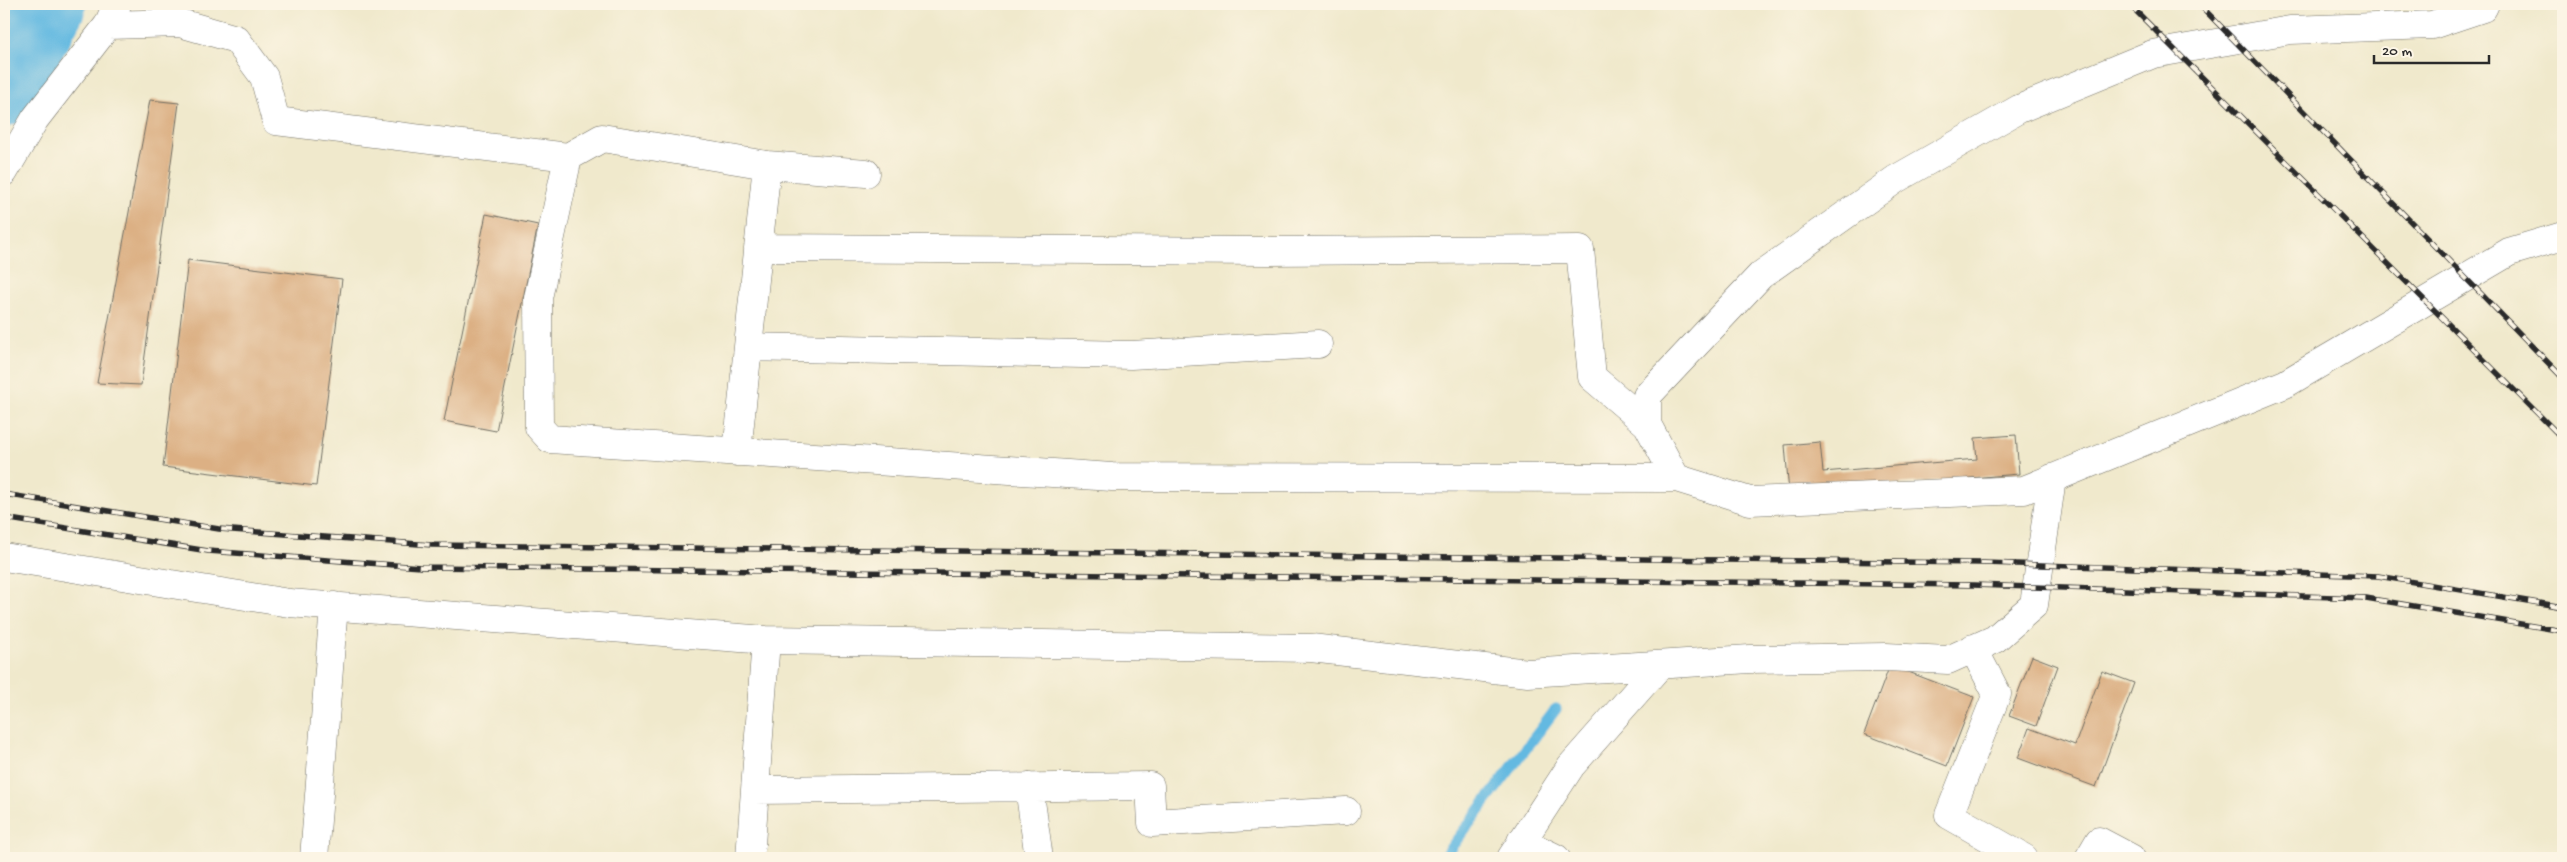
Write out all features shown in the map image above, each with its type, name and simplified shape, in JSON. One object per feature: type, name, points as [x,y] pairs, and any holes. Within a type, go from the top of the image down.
[{"type":"street","points":[[1647,424],[1647,396],[1761,275],[1896,178],[2019,109],[2153,54],[2290,30],[2432,25],[2483,8],[2485,4]]},
{"type":"street","points":[[4,172],[35,119],[112,14],[180,23],[236,39],[264,77],[276,121],[568,157],[602,138],[767,165],[866,173]]},
{"type":"street","points":[[568,157],[538,298],[539,427],[550,439],[1112,477],[1676,478],[1750,501],[2024,490],[2284,384],[2509,252],[2563,236]]},
{"type":"street","points":[[737,452],[767,165]]},
{"type":"street","points":[[758,248],[1580,249],[1592,377],[1647,424],[1676,478]]},
{"type":"street","points":[[748,347],[1131,355],[1318,344]]},
{"type":"street","points":[[4,557],[289,603],[766,640],[1311,648],[1528,673],[1770,659],[1886,657],[1948,660],[1995,639],[2034,605],[2052,478]]},
{"type":"street","points":[[314,858],[334,606]]},
{"type":"street","points":[[750,858],[766,640]]},
{"type":"street","points":[[1973,648],[1997,694],[1949,815],[2024,858]]},
{"type":"street","points":[[1556,858],[1516,850],[1571,766],[1660,665]]},
{"type":"street","points":[[755,790],[1150,786],[1152,823],[1346,811]]},
{"type":"street","points":[[1029,787],[1039,858]]},
{"type":"street","points":[[2089,858],[2099,842],[2131,858]]},
{"type":"building","points":[[150,100],[179,103],[141,385],[97,383]]},
{"type":"building","points":[[486,214],[538,225],[496,431],[444,421]]},
{"type":"building","points":[[188,260],[342,279],[316,486],[163,467]]},
{"type":"building","points":[[2016,435],[2019,474],[1789,493],[1785,445],[1820,442],[1823,472],[1977,459],[1975,438]]},
{"type":"building","points":[[2032,656],[2058,666],[2036,726],[2009,716]]},
{"type":"building","points":[[1890,665],[1974,697],[1947,766],[1864,734]]},
{"type":"building","points":[[2102,671],[2134,683],[2096,787],[2018,758],[2029,728],[2075,745]]},
{"type":"waterway","points":[[4,92],[52,4]]},
{"type":"waterway","points":[[1443,858],[1556,709]]},
{"type":"railway","points":[[2129,4],[2563,439]]},
{"type":"railway","points":[[2199,4],[2563,378]]},
{"type":"railway","points":[[4,494],[219,529],[432,545],[1984,563],[2378,576],[2563,607]]},
{"type":"railway","points":[[4,518],[208,551],[421,567],[1973,585],[2366,598],[2563,631]]}]
